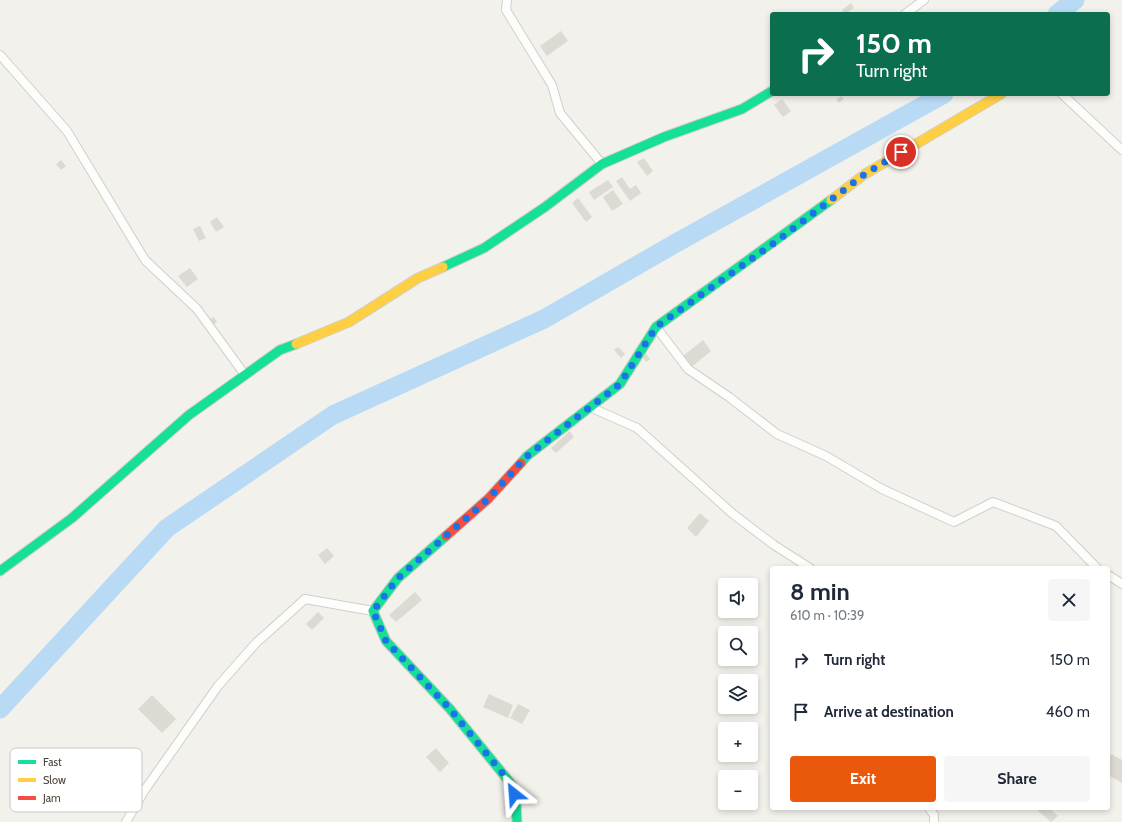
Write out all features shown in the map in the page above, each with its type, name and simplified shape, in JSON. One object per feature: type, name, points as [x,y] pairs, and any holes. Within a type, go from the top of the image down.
[{"type":"street","points":[[507,0],[506,10],[552,85],[560,113],[602,164]]},
{"type":"street","points":[[908,12],[924,0]]},
{"type":"street","points":[[0,55],[67,132],[145,260],[197,308],[245,375]]},
{"type":"street","points":[[0,571],[72,518],[189,415],[280,350],[349,322],[418,278],[484,248],[545,207],[602,164],[664,137],[742,109],[770,92]]},
{"type":"street","points":[[373,611],[398,578],[488,499],[527,456],[620,384],[656,327],[778,240],[865,174],[998,96]]},
{"type":"street","points":[[1064,96],[1122,150]]},
{"type":"street","points":[[656,327],[688,369],[729,397],[777,434],[826,456],[882,489],[954,522],[993,502],[1056,526],[1095,566]]},
{"type":"street","points":[[590,407],[637,428],[733,514],[774,545],[807,566]]},
{"type":"street","points":[[1110,576],[1122,584]]},
{"type":"street","points":[[142,794],[218,686],[256,644],[305,599],[373,611]]},
{"type":"street","points":[[373,611],[386,641],[450,709],[512,785],[516,802],[517,822]]},
{"type":"street","points":[[931,810],[934,815],[934,822]]},
{"type":"street","points":[[126,822],[132,812]]},
{"type":"building","points":[[851,3],[854,8],[848,12],[844,12],[842,10]]},
{"type":"building","points":[[561,31],[568,41],[547,56],[540,46]]},
{"type":"building","points":[[841,96],[844,99],[839,103],[836,100]]},
{"type":"building","points":[[782,99],[791,111],[783,117],[774,105]]},
{"type":"building","points":[[644,158],[653,171],[647,176],[637,162]]},
{"type":"building","points":[[61,160],[66,166],[61,170],[56,164]]},
{"type":"building","points":[[622,177],[630,189],[636,185],[641,193],[630,201],[616,181]]},
{"type":"building","points":[[608,180],[613,187],[594,200],[589,192]]},
{"type":"building","points":[[613,190],[623,204],[612,211],[603,197]]},
{"type":"building","points":[[578,198],[592,217],[586,222],[572,203]]},
{"type":"building","points":[[217,217],[224,227],[216,232],[210,222]]},
{"type":"building","points":[[200,226],[206,238],[199,241],[193,229]]},
{"type":"building","points":[[190,268],[198,279],[187,287],[178,276]]},
{"type":"building","points":[[214,317],[217,322],[212,326],[208,320]]},
{"type":"building","points":[[703,340],[711,351],[687,371],[678,360]]},
{"type":"building","points":[[618,347],[625,354],[621,358],[614,350]]},
{"type":"building","points":[[644,351],[650,359],[646,362],[641,354]]},
{"type":"building","points":[[570,431],[574,437],[556,453],[551,448]]},
{"type":"building","points":[[700,513],[709,521],[696,537],[687,528]]},
{"type":"building","points":[[327,548],[334,556],[325,564],[318,555]]},
{"type":"building","points":[[415,592],[422,600],[396,622],[389,615]]},
{"type":"building","points":[[318,612],[324,618],[312,630],[306,624]]},
{"type":"building","points":[[489,694],[513,705],[508,718],[483,707]]},
{"type":"building","points":[[152,695],[176,719],[162,733],[138,709]]},
{"type":"building","points":[[518,704],[530,710],[522,724],[510,718]]},
{"type":"building","points":[[436,748],[449,763],[440,772],[426,757]]},
{"type":"building","points":[[1111,754],[1122,760],[1122,783],[1110,776]]},
{"type":"building","points":[[1051,810],[1058,816],[1051,822],[1038,811]]},
{"type":"waterway","points":[[1060,12],[1075,0]]},
{"type":"waterway","points":[[0,709],[167,528],[333,415],[544,319],[676,243],[940,96]]},
{"type":"traffic: fast","points":[[443,267],[484,248],[545,207],[602,164],[664,137],[742,109],[770,92]]},
{"type":"traffic: fast","points":[[521,463],[527,456],[620,384],[656,327],[831,200]]},
{"type":"traffic: fast","points":[[0,571],[72,518],[189,415],[280,350],[296,344]]},
{"type":"traffic: fast","points":[[446,536],[398,578],[373,611],[386,641],[450,709],[512,785],[516,802],[517,822]]},
{"type":"traffic: slow","points":[[831,200],[865,174],[998,96]]},
{"type":"traffic: slow","points":[[296,344],[349,322],[418,278],[443,267]]},
{"type":"traffic: jam","points":[[446,536],[488,499],[521,463]]},
{"type":"route","points":[[514,794],[512,785],[450,709],[386,641],[373,611],[398,578],[488,499],[527,456],[620,384],[656,327],[778,240],[865,174],[901,152]]}]
